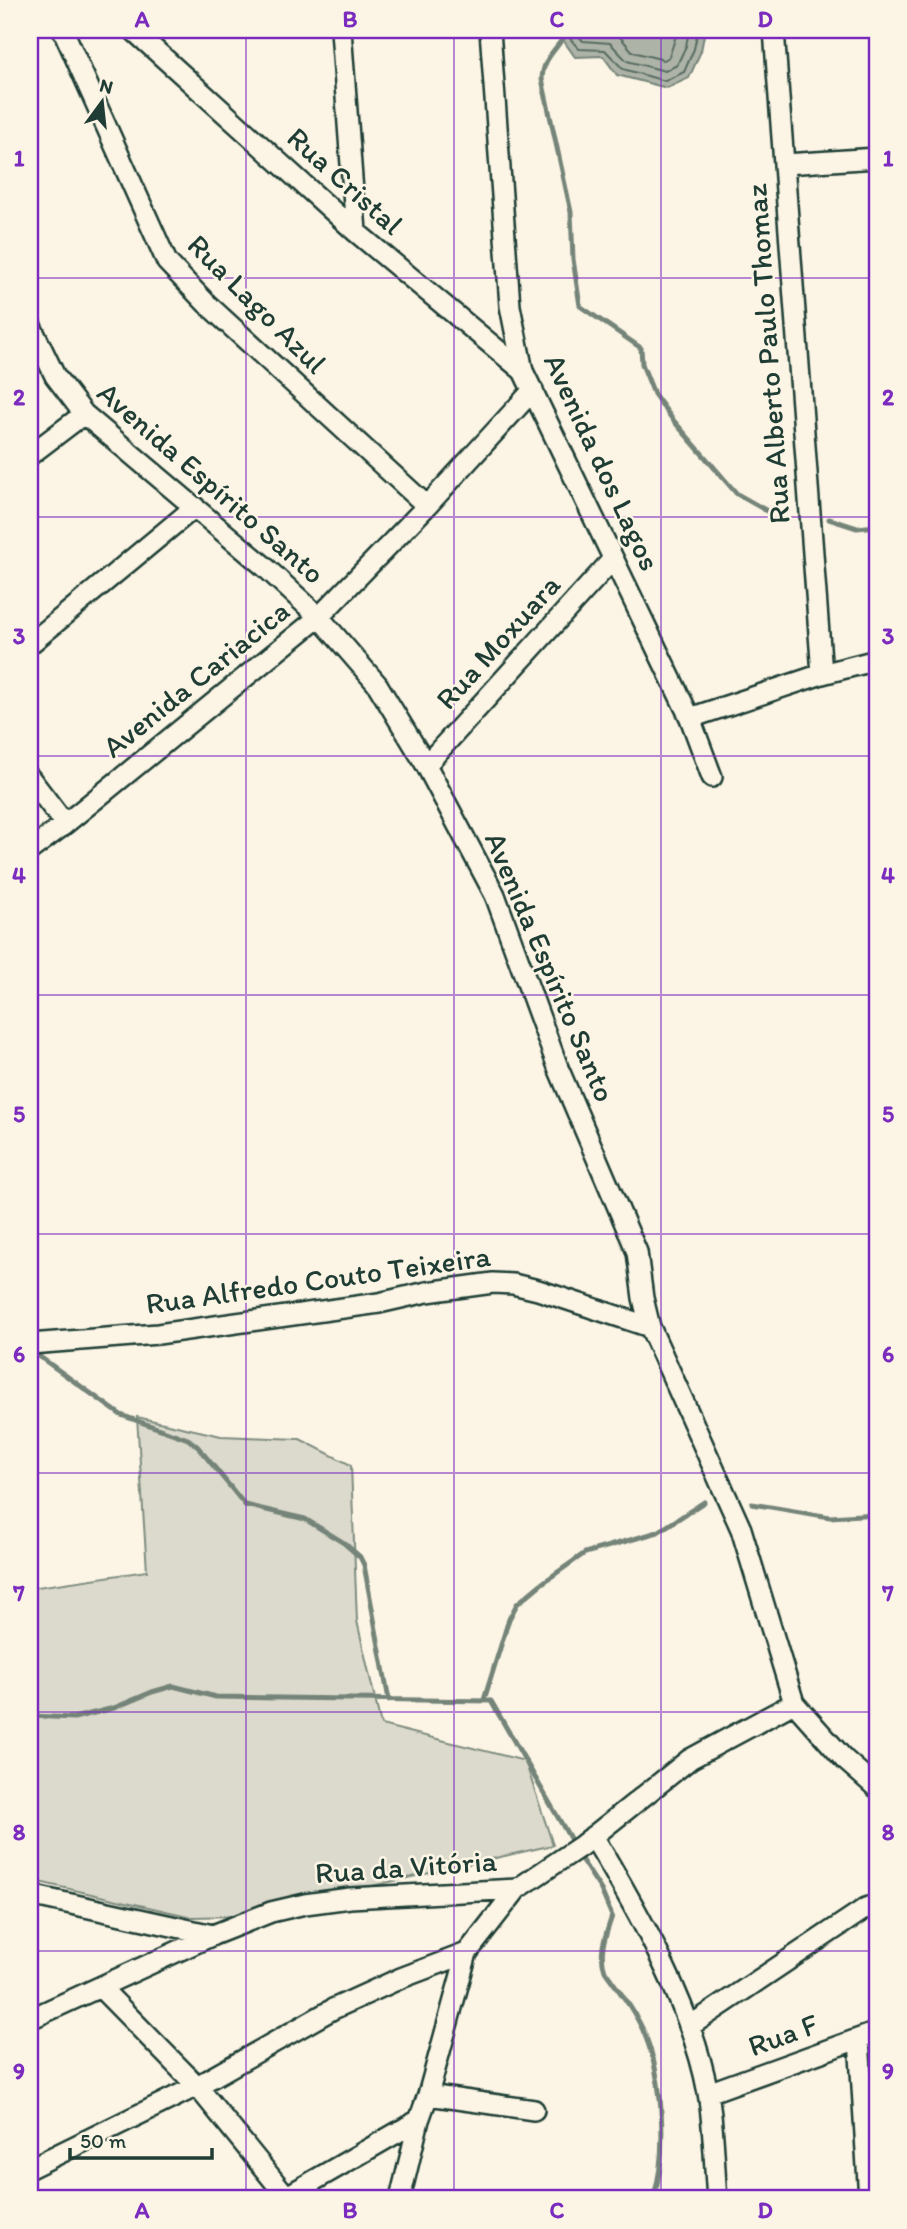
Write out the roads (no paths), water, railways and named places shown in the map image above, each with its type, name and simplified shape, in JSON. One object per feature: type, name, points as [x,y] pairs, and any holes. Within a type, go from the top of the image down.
[{"type":"street","name":"Rua Lago Azul","points":[[63,30],[167,262],[198,296],[427,506]]},
{"type":"street","name":"Rua Cristal","points":[[133,30],[356,232],[523,371]]},
{"type":"street","points":[[341,30],[356,232]]},
{"type":"street","name":"Avenida dos Lagos","points":[[490,30],[510,306],[523,371],[690,718],[712,777]]},
{"type":"street","name":"Rua Alberto Paulo Thomaz","points":[[774,30],[800,412],[822,674]]},
{"type":"street","points":[[785,164],[877,158]]},
{"type":"street","name":"Avenida Espírito Santo","points":[[30,324],[55,376],[84,414],[195,507],[319,617],[377,684],[426,765],[495,895],[559,1070],[637,1252],[650,1327],[741,1529],[794,1703]]},
{"type":"street","name":"Avenida Cariacica","points":[[30,850],[319,617],[427,506],[533,390]]},
{"type":"street","points":[[30,455],[84,414]]},
{"type":"street","points":[[30,644],[195,507]]},
{"type":"street","name":"Rua Moxuara","points":[[426,765],[613,559]]},
{"type":"street","points":[[690,718],[822,674],[877,660]]},
{"type":"street","points":[[30,778],[65,824]]},
{"type":"street","name":"Rua Alfredo Couto Teixeira","points":[[30,1344],[158,1334],[379,1304],[427,1292],[493,1283],[538,1290],[650,1327]]},
{"type":"street","points":[[794,1703],[844,1759],[877,1788]]},
{"type":"street","name":"Rua da Vitória","points":[[30,2019],[212,1935],[271,1912],[305,1903],[406,1894],[517,1889],[593,1836],[690,1759],[794,1703]]},
{"type":"street","points":[[593,1836],[632,1900],[690,2026],[708,2094],[718,2199]]},
{"type":"street","points":[[400,2199],[419,2120],[467,1953],[517,1889]]},
{"type":"street","points":[[30,1895],[212,1935]]},
{"type":"street","points":[[690,2026],[866,1908],[877,1904]]},
{"type":"street","points":[[30,2168],[197,2086],[332,2010],[401,1978],[467,1953]]},
{"type":"street","points":[[100,1987],[197,2086],[284,2198],[419,2120]]},
{"type":"street","points":[[868,2036],[869,2199]]},
{"type":"street","name":"Rua F","points":[[708,2094],[868,2036]]},
{"type":"street","points":[[428,2095],[534,2110]]},
{"type":"water","points":[[556,30],[705,30],[701,51],[689,78],[667,88],[617,75],[603,56],[575,57]]},
{"type":"waterway","points":[[568,30],[548,58],[542,79],[571,212],[573,259],[580,306],[641,348],[642,364],[654,394],[673,420],[737,494],[767,511]]},
{"type":"waterway","points":[[829,519],[857,528],[877,526]]},
{"type":"waterway","points":[[33,1352],[121,1415],[188,1439],[198,1447],[245,1505],[305,1519],[344,1543],[360,1557],[364,1565],[389,1700]]},
{"type":"waterway","points":[[484,1700],[509,1619],[517,1604],[585,1553],[658,1532],[704,1502]]},
{"type":"waterway","points":[[752,1504],[830,1517],[877,1514]]},
{"type":"waterway","points":[[30,1716],[74,1718],[114,1708],[173,1686],[216,1697],[491,1701],[571,1840]]},
{"type":"waterway","points":[[579,1856],[601,1890],[612,1916],[603,1950],[605,1971],[641,2026],[656,2073],[662,2139],[661,2161],[653,2199]]}]
